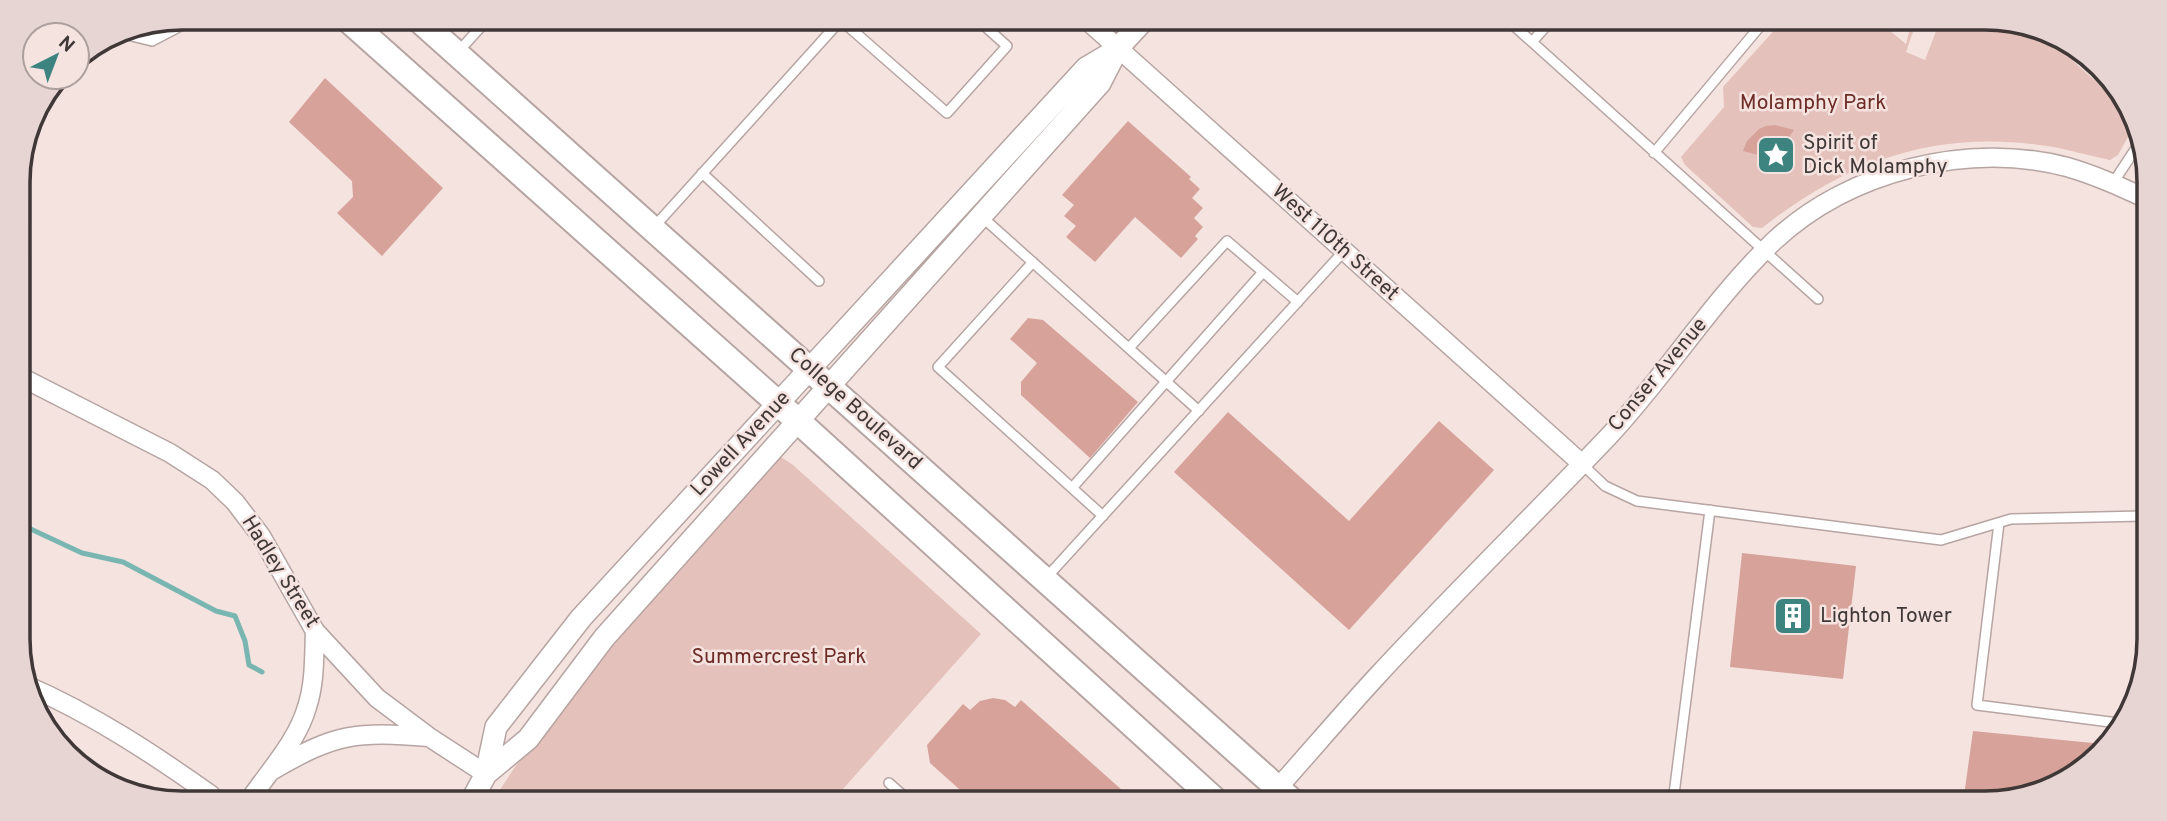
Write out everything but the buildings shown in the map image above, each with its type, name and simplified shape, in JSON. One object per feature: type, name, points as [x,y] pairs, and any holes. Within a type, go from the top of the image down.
[{"type":"main road","points":[[359,30],[798,421],[1205,791]]},
{"type":"main road","name":"College Boulevard","points":[[430,30],[1045,580],[1274,791]]},
{"type":"street","name":"West 110th Street","points":[[1098,30],[1581,463]]},
{"type":"street","name":"Lowell Avenue","points":[[477,791],[486,774],[496,727],[581,618],[1086,68],[1118,48],[1135,30]]},
{"type":"street","name":"Lowell Avenue","points":[[486,774],[528,739],[604,638],[1100,83],[1118,48]]},
{"type":"street","name":"Conser Avenue","points":[[1283,791],[1380,673],[1611,433],[1709,314],[1775,240],[1809,214],[1845,193],[1889,175],[1932,163],[1976,158],[2022,159],[2066,167],[2113,183],[2137,195]]},
{"type":"street","name":"Hadley Street","points":[[30,382],[170,453],[212,480],[235,502],[261,536],[315,631],[377,698],[429,737],[486,774]]},
{"type":"street","points":[[256,791],[297,730],[308,706],[314,669],[315,631]]},
{"type":"street","points":[[39,692],[93,718],[144,748],[205,791]]},
{"type":"street","points":[[270,771],[310,748],[338,738],[367,733],[429,737]]},
{"type":"lane","points":[[135,37],[152,41],[173,30]]},
{"type":"lane","points":[[457,54],[478,30]]},
{"type":"lane","points":[[653,228],[833,30]]},
{"type":"lane","points":[[851,30],[947,113],[1007,46],[989,30]]},
{"type":"lane","points":[[1519,30],[1818,299]]},
{"type":"lane","points":[[1532,42],[1543,30]]},
{"type":"lane","points":[[1654,153],[1757,30]]},
{"type":"lane","points":[[152,41],[156,32]]},
{"type":"lane","points":[[2113,183],[2134,151]]},
{"type":"lane","points":[[702,173],[819,281]]},
{"type":"lane","points":[[981,216],[1199,411]]},
{"type":"lane","points":[[1129,348],[1227,241],[1298,302]]},
{"type":"lane","points":[[1045,580],[1344,251]]},
{"type":"lane","points":[[1033,262],[938,367],[1103,516]]},
{"type":"lane","points":[[1072,488],[1263,272]]},
{"type":"lane","points":[[1581,463],[1605,486],[1637,501],[1941,540],[2011,519],[2137,516]]},
{"type":"lane","points":[[1675,791],[1710,510]]},
{"type":"lane","points":[[1999,523],[1977,705],[2113,722]]},
{"type":"lane","points":[[889,783],[898,791]]},
{"type":"green space","name":"Molamphy Park","points":[[1774,30],[1889,30],[1906,44],[1910,30],[1914,30],[1906,52],[1925,60],[1936,30],[2005,31],[2043,41],[2060,50],[2109,93],[2129,134],[2118,155],[2110,160],[2055,147],[2007,142],[1968,142],[1896,155],[1827,184],[1762,228],[1753,227],[1685,165],[1681,157],[1724,107],[1723,87]]},
{"type":"green space","name":"Summercrest Park","points":[[781,457],[981,634],[841,791],[499,791],[594,662]]},
{"type":"water","points":[[1775,141],[1786,146],[1791,157],[1786,168],[1775,173],[1764,168],[1759,157],[1764,146]]},
{"type":"waterway","points":[[30,529],[82,553],[123,562],[216,611],[235,616],[245,641],[249,665],[262,672]]},
{"type":"place","name":"Spirit of Dick Molamphy","points":[[1776,155]]},
{"type":"place","name":"Lighton Tower","points":[[1793,616]]}]
